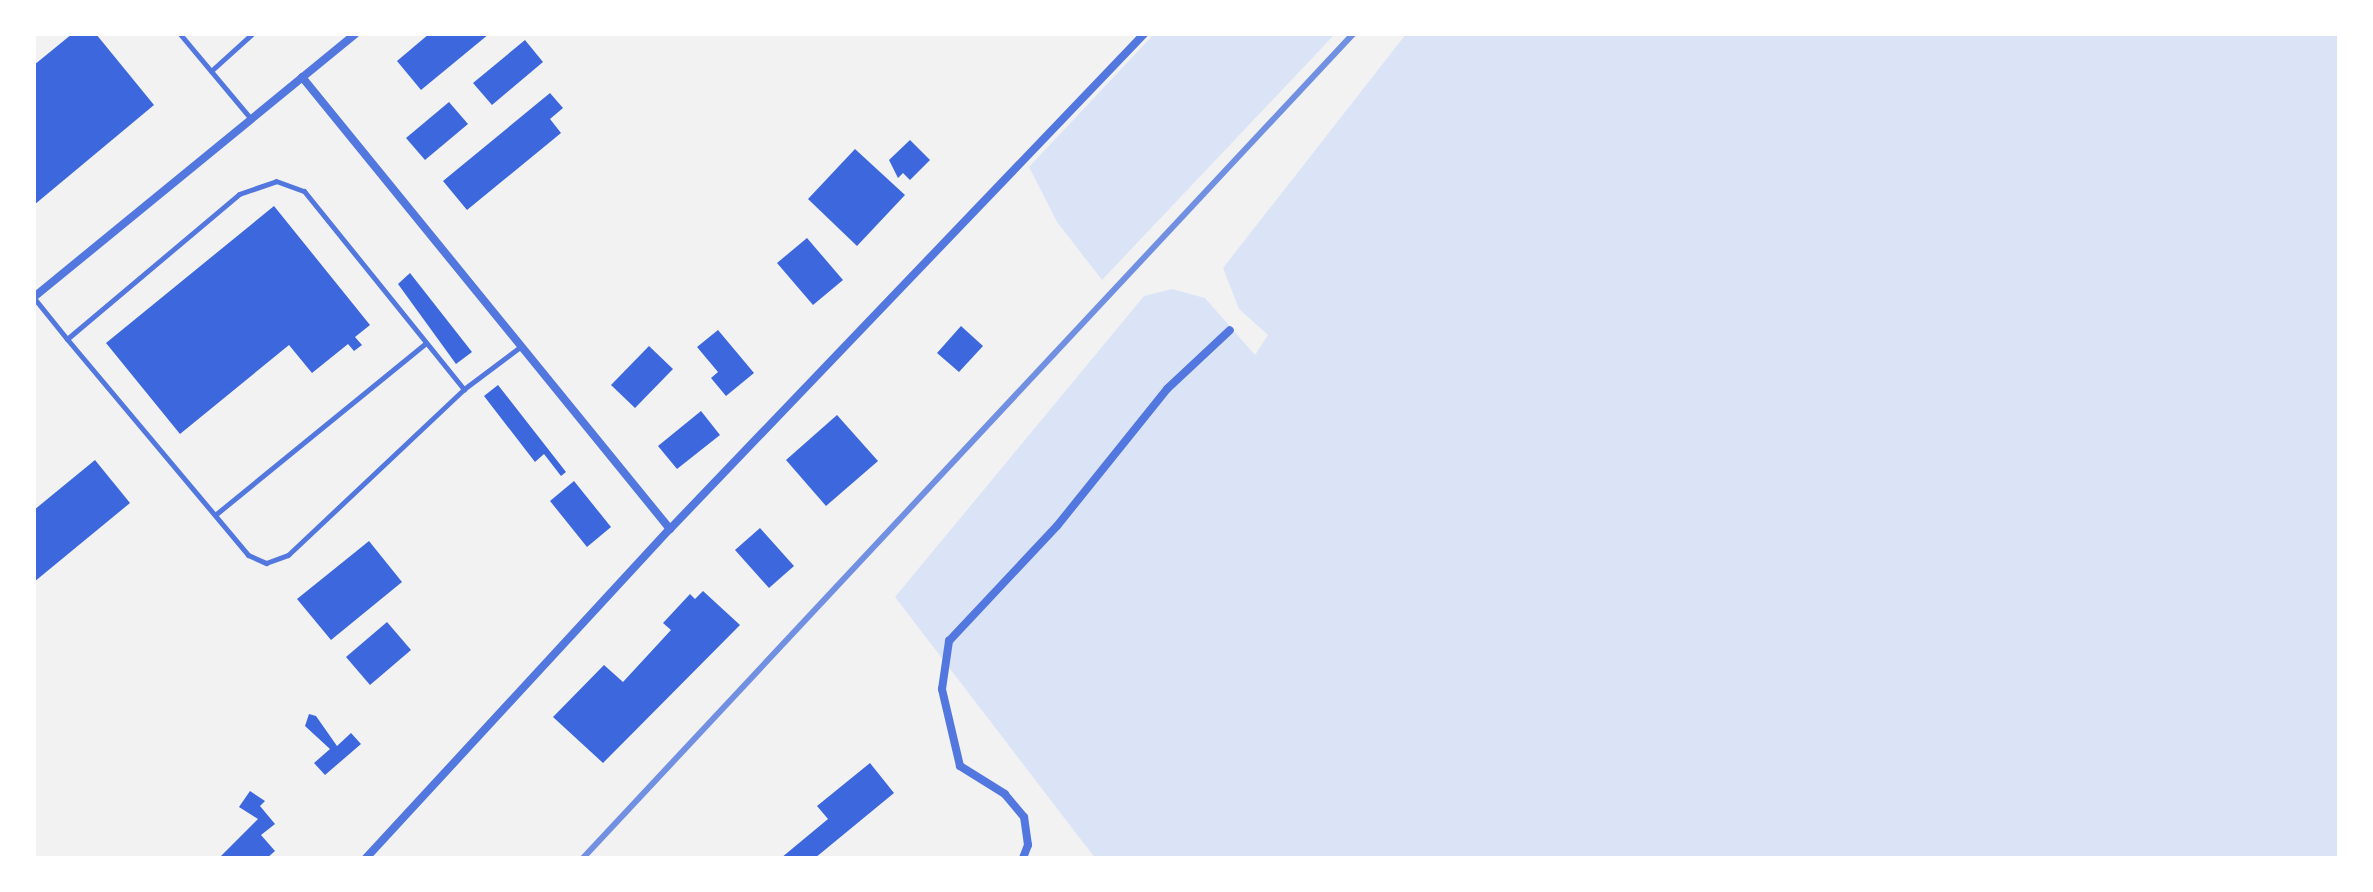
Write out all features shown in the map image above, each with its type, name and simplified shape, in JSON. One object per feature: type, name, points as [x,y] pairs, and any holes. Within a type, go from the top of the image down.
[{"type":"street","points":[[34,297],[355,34]]},
{"type":"street","points":[[366,858],[670,529],[1144,34]]},
{"type":"street","points":[[302,77],[670,529]]},
{"type":"street","points":[[1023,858],[1028,845],[1024,817],[1005,794],[960,766],[942,689],[949,641],[1057,526],[1167,389],[1230,330]]},
{"type":"lane","points":[[180,34],[251,119]]},
{"type":"lane","points":[[211,71],[252,34]]},
{"type":"lane","points":[[67,339],[239,194],[276,181],[304,191],[464,389]]},
{"type":"lane","points":[[34,297],[248,555],[266,563],[288,555],[464,389],[521,346]]},
{"type":"lane","points":[[215,516],[425,344]]},
{"type":"shaded area","points":[[1154,34],[1335,34],[1102,280],[1057,222],[1029,167]]},
{"type":"shaded area","points":[[1406,34],[2339,34],[2339,858],[1095,858],[895,597],[1144,296],[1172,289],[1205,298],[1255,355],[1268,335],[1239,309],[1223,268]]},
{"type":"building","points":[[72,34],[96,34],[154,105],[34,205],[34,65]]},
{"type":"building","points":[[429,34],[489,34],[421,90],[397,61]]},
{"type":"building","points":[[525,40],[543,62],[492,105],[473,83]]},
{"type":"building","points":[[550,93],[563,108],[550,119],[561,133],[467,210],[443,181]]},
{"type":"building","points":[[449,102],[468,124],[425,160],[406,138]]},
{"type":"building","points":[[910,140],[930,160],[910,180],[903,173],[898,178],[889,160]]},
{"type":"building","points":[[855,149],[905,195],[857,246],[808,199]]},
{"type":"building","points":[[274,206],[370,325],[355,337],[362,345],[354,351],[348,344],[312,373],[289,345],[180,434],[106,343]]},
{"type":"building","points":[[807,238],[843,280],[813,305],[777,263]]},
{"type":"building","points":[[410,273],[472,352],[456,364],[398,284]]},
{"type":"building","points":[[961,326],[983,346],[959,372],[937,353]]},
{"type":"building","points":[[718,330],[754,373],[726,396],[711,378],[718,372],[697,347]]},
{"type":"building","points":[[649,346],[673,369],[635,408],[611,385]]},
{"type":"building","points":[[498,385],[566,472],[561,476],[544,454],[535,462],[484,396]]},
{"type":"building","points":[[701,411],[720,435],[677,469],[658,446]]},
{"type":"building","points":[[837,415],[878,461],[826,506],[786,460]]},
{"type":"building","points":[[95,460],[130,503],[34,582],[34,510]]},
{"type":"building","points":[[574,481],[611,527],[587,547],[550,501]]},
{"type":"building","points":[[760,528],[794,566],[769,588],[735,550]]},
{"type":"building","points":[[369,541],[402,582],[331,640],[297,599]]},
{"type":"building","points":[[703,591],[740,625],[603,763],[553,717],[604,665],[623,682],[671,630],[663,623],[690,594],[695,599]]},
{"type":"building","points":[[387,622],[411,650],[370,685],[346,657]]},
{"type":"building","points":[[309,714],[316,716],[337,746],[351,733],[361,744],[325,775],[314,763],[330,749],[305,726]]},
{"type":"building","points":[[870,763],[894,793],[815,858],[781,858],[828,819],[817,806]]},
{"type":"building","points":[[250,791],[265,801],[260,806],[275,824],[261,835],[275,851],[267,858],[219,858],[258,819],[239,807]]},
{"type":"railway","points":[[583,858],[1353,34]]}]
